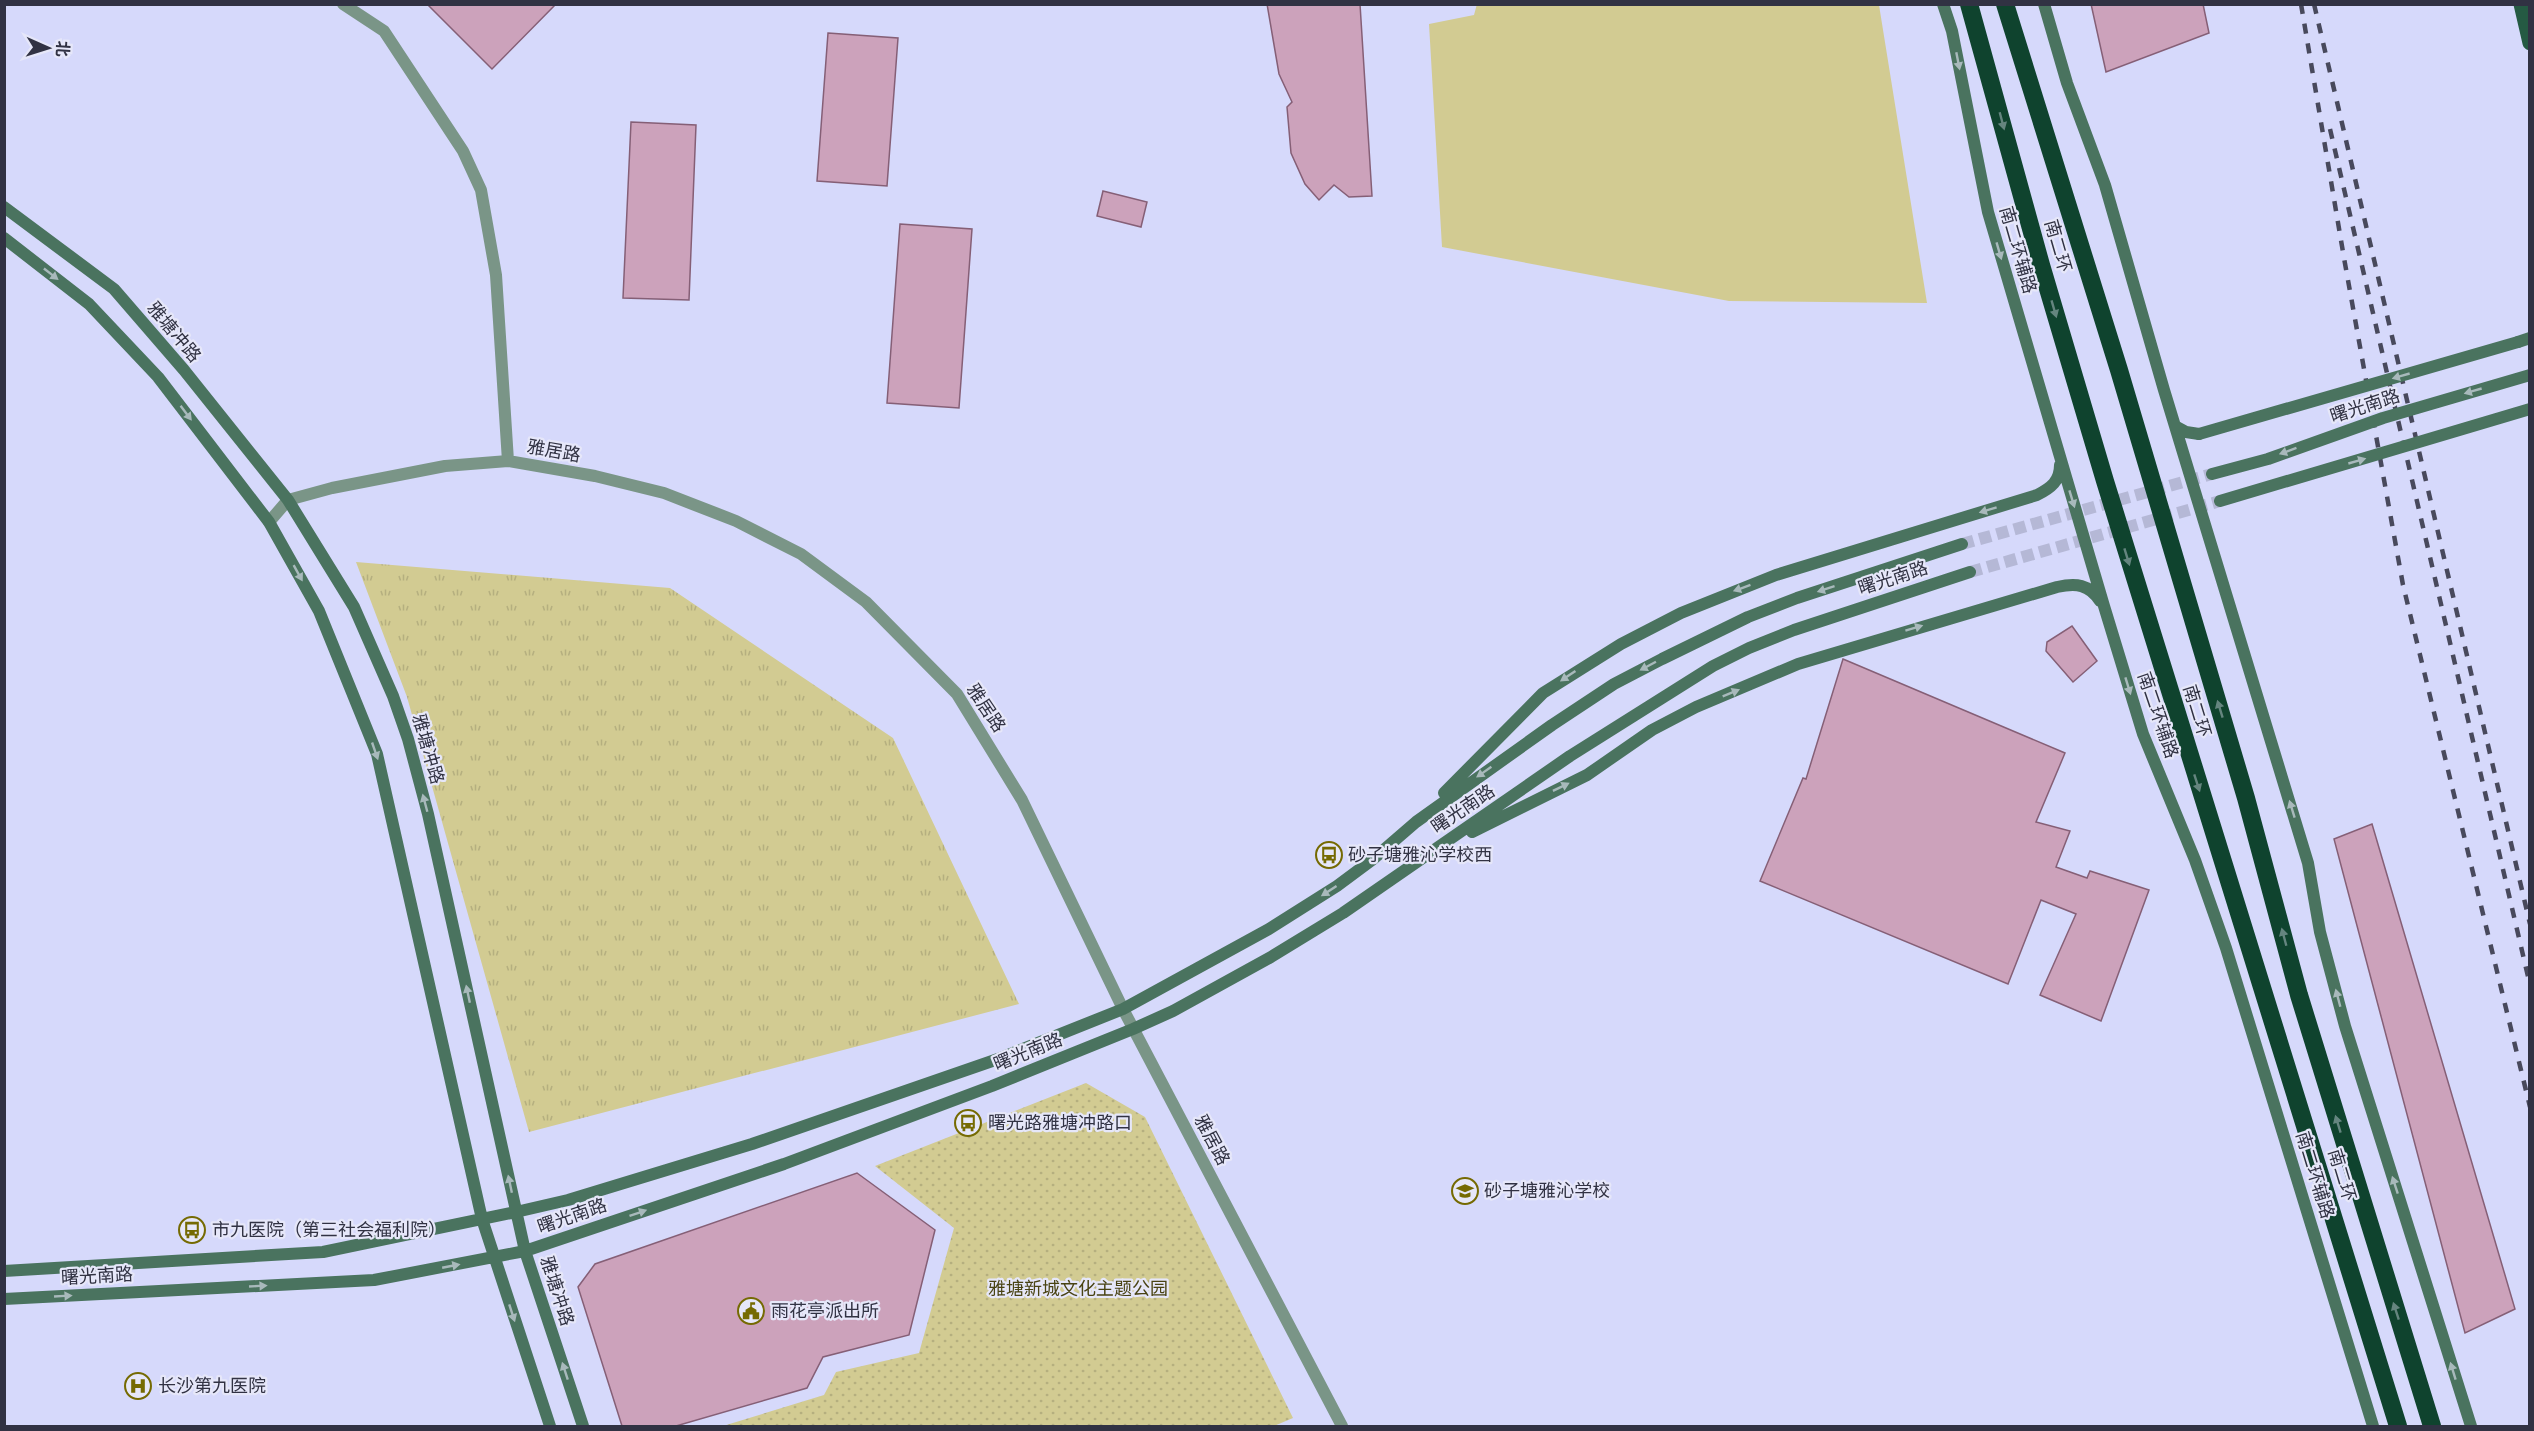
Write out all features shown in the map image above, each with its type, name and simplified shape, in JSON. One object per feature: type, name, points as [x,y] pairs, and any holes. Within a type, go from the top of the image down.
[{"type":"highway","name":"南二环","points":[[1969,4],[2104,481],[2398,1426]]},
{"type":"highway","name":"南二环","points":[[2005,4],[2123,382],[2246,798],[2299,995],[2432,1426]]},
{"type":"main road","name":"南二环辅路","points":[[1943,4],[1952,31],[1988,212],[2104,606],[2143,734],[2195,861],[2226,948],[2373,1426]]},
{"type":"main road","points":[[2044,4],[2067,83],[2105,184],[2175,426],[2308,863],[2320,932],[2345,1026],[2471,1426]]},
{"type":"main road","points":[[2521,4],[2529,43]]},
{"type":"main road","name":"雅塘冲路","points":[[4,207],[114,289],[184,370],[288,500],[354,608],[375,651],[408,738],[428,814],[525,1251],[583,1426]]},
{"type":"main road","points":[[4,238],[89,304],[158,377],[270,522],[319,611],[377,754],[493,1258],[550,1426]]},
{"type":"main road","points":[[2175,426],[2186,432],[2199,434],[2524,340]]},
{"type":"main road","name":"曙光南路","points":[[2212,474],[2268,459],[2383,418],[2529,375]]},
{"type":"main road","points":[[2220,501],[2529,410]]},
{"type":"main road","points":[[1416,822],[1544,693],[1620,644],[1682,613],[1776,575],[2037,495],[2055,483],[2060,475],[2060,457]]},
{"type":"main road","name":"曙光南路","points":[[4,1271],[323,1252],[516,1212],[568,1200],[752,1144],[998,1059],[1123,1009],[1269,929],[1337,886],[1372,860],[1416,822],[1552,724],[1614,684],[1749,616],[1962,544]]},
{"type":"main road","name":"曙光南路","points":[[4,1299],[374,1280],[525,1251],[784,1164],[992,1086],[1133,1029],[1271,957],[1343,913],[1570,756],[1713,666],[1794,630],[1970,572]]},
{"type":"main road","points":[[1433,851],[1587,775],[1652,730],[1696,707],[1798,664],[1997,603],[2068,585],[2079,584],[2088,588],[2104,606]]},
{"type":"street","points":[[344,4],[384,31],[463,151],[481,190],[496,275],[508,461]]},
{"type":"street","name":"雅居路","points":[[288,500],[332,488],[445,466],[508,461],[595,476],[664,492],[736,521],[801,554],[866,602],[957,694],[988,741],[1022,800],[1133,1029],[1342,1426]]},
{"type":"street","points":[[270,522],[288,500]]},
{"type":"green space","points":[[1477,4],[1879,5],[1927,303],[1729,301],[1442,247],[1429,24],[1474,15]]},
{"type":"green space","points":[[356,562],[670,588],[893,738],[1019,1004],[529,1132],[407,697]]},
{"type":"green space","name":"雅塘新城文化主题公园","points":[[1086,1083],[1145,1117],[1293,1418],[1274,1426],[723,1426],[824,1395],[836,1372],[919,1353],[954,1228],[875,1166]]},
{"type":"building","points":[[427,4],[556,4],[492,69]]},
{"type":"building","points":[[1267,4],[1360,4],[1372,196],[1349,197],[1334,185],[1319,200],[1305,184],[1291,153],[1287,107],[1292,102],[1279,74]]},
{"type":"building","points":[[2091,4],[2203,4],[2209,33],[2106,72]]},
{"type":"building","points":[[828,33],[898,38],[887,186],[817,181]]},
{"type":"building","points":[[631,122],[696,125],[689,300],[623,298]]},
{"type":"building","points":[[1103,191],[1147,202],[1141,227],[1097,216]]},
{"type":"building","points":[[900,224],[972,229],[959,408],[887,403]]},
{"type":"building","points":[[2072,626],[2097,661],[2073,682],[2046,651],[2047,642]]},
{"type":"building","points":[[1843,659],[2065,753],[2036,822],[2070,831],[2056,867],[2087,878],[2090,871],[2149,890],[2101,1021],[2040,995],[2076,914],[2041,900],[2008,984],[1760,881],[1803,778],[1806,779]]},
{"type":"building","points":[[2372,824],[2515,1309],[2465,1333],[2334,839]]},
{"type":"building","name":"雨花亭派出所","points":[[857,1173],[935,1230],[909,1335],[823,1357],[807,1388],[676,1426],[622,1426],[578,1287],[595,1264]]},
{"type":"tunnel","points":[[1962,544],[2212,474]]},
{"type":"tunnel","points":[[1970,572],[2220,501]]},
{"type":"railway","points":[[2301,4],[2403,585],[2530,1107]]},
{"type":"railway","points":[[2314,4],[2530,924]]},
{"type":"railway","points":[[2330,129],[2530,985]]},
{"type":"place","name":"砂子塘雅沁学校西","points":[[1329,855]]},
{"type":"place","name":"曙光路雅塘冲路口","points":[[968,1123]]},
{"type":"place","name":"砂子塘雅沁学校","points":[[1465,1191]]},
{"type":"place","name":"市九医院（第三社会福利院）","points":[[192,1230]]},
{"type":"place","name":"雨花亭派出所","points":[[751,1311]]},
{"type":"place","name":"长沙第九医院","points":[[138,1386]]}]
